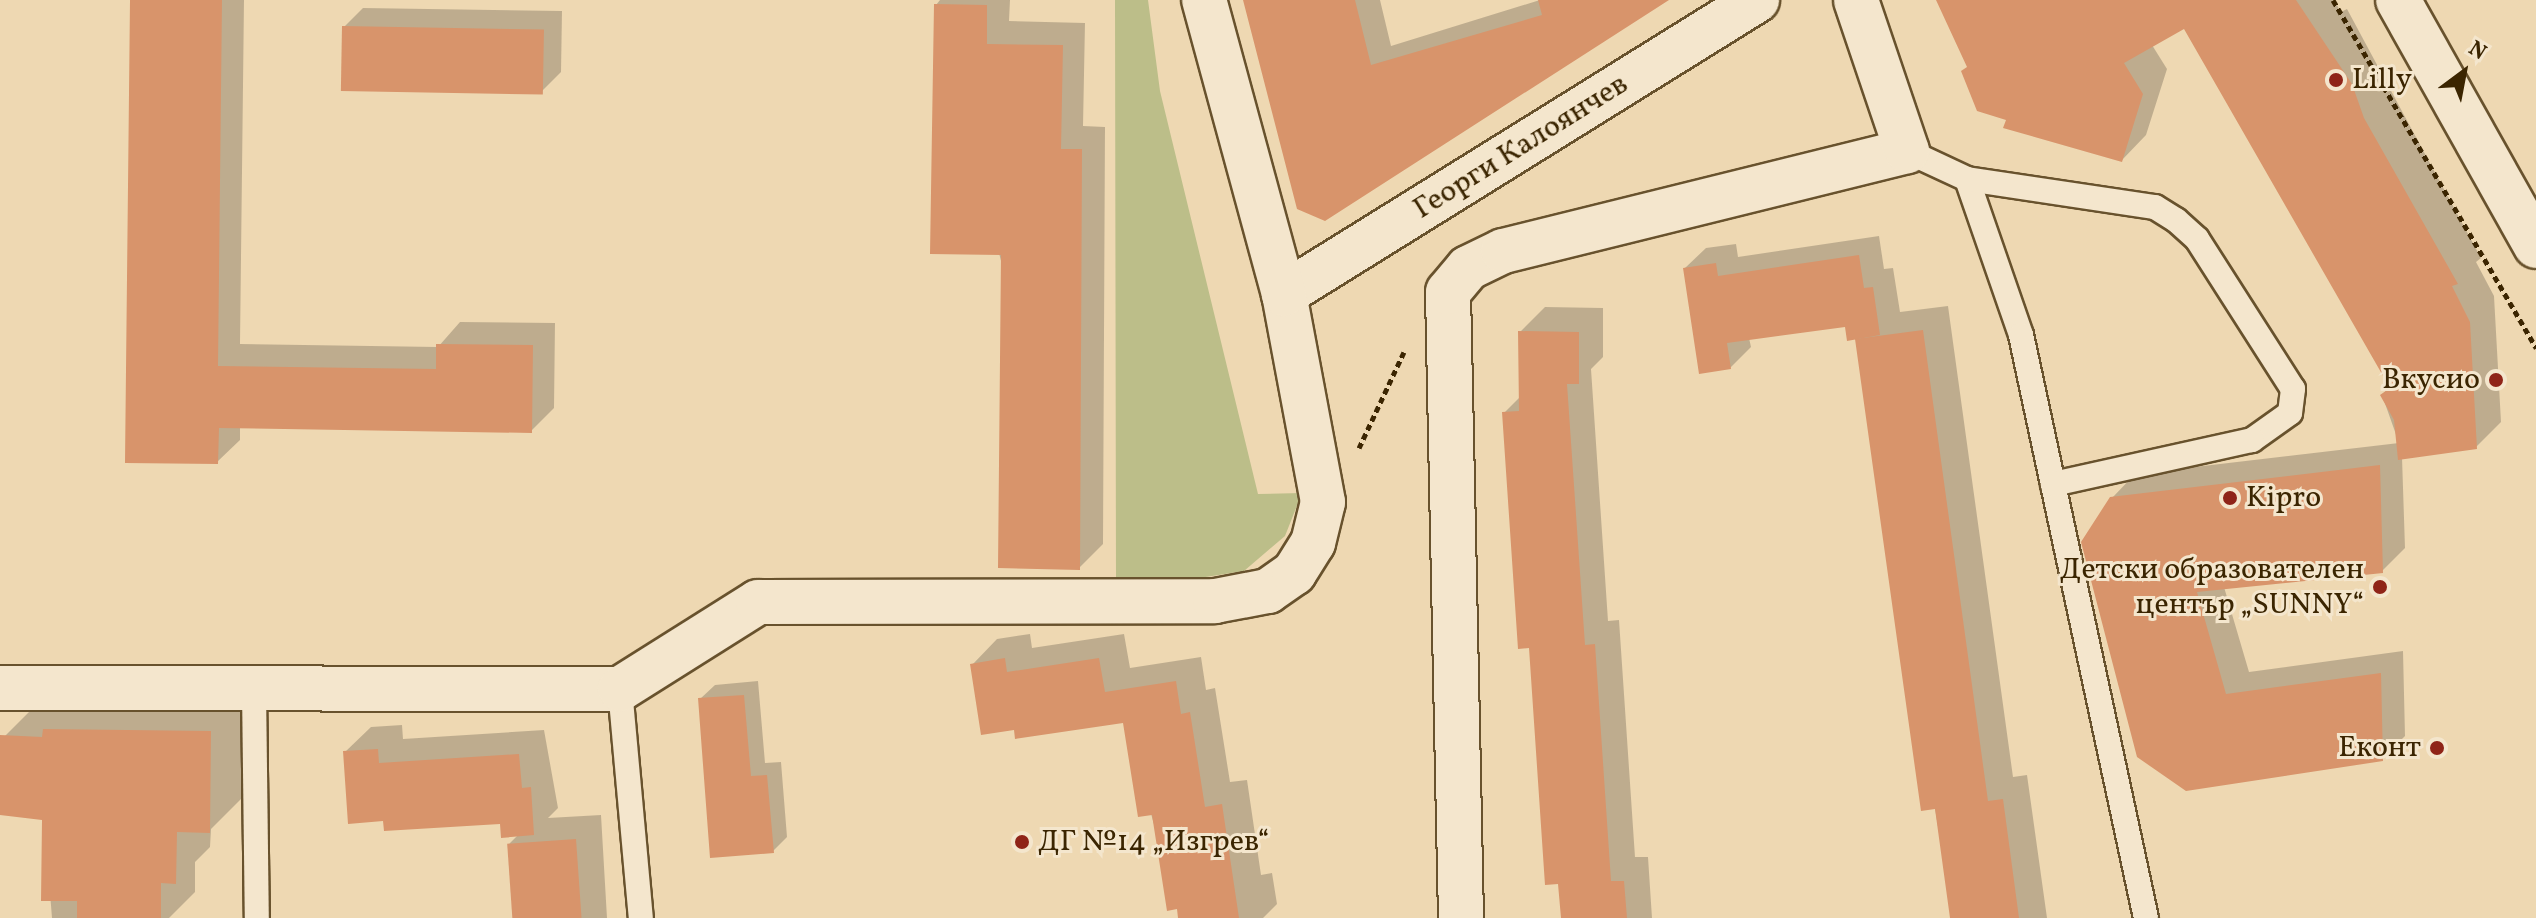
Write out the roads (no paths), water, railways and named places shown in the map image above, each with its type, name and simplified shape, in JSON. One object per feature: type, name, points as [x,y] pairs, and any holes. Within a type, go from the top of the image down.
[{"type":"street","points":[[0,688],[620,689],[758,602],[1215,601],[1268,591],[1294,573],[1313,543],[1323,502],[1284,294],[1204,0]]},
{"type":"street","name":"Георги Калоянчев","points":[[1284,294],[1757,0]]},
{"type":"street","points":[[1461,918],[1445,325],[1448,292],[1468,268],[1503,251],[1907,151],[1856,0]]},
{"type":"street","points":[[2398,0],[2536,246]]},
{"type":"lane","points":[[1907,151],[1967,179],[2155,207],[2197,239],[2293,389],[2290,413],[2252,440],[2053,484]]},
{"type":"lane","points":[[1967,179],[2021,335],[2146,918]]},
{"type":"lane","points":[[254,688],[257,918]]},
{"type":"lane","points":[[620,689],[641,918]]},
{"type":"place","name":"Lilly","points":[[2336,80]]},
{"type":"place","name":"Вкусио","points":[[2496,380]]},
{"type":"place","name":"Kipro","points":[[2230,498]]},
{"type":"place","name":"Детски образователен център „SUNNY“","points":[[2380,587]]},
{"type":"place","name":"Еконт","points":[[2437,748]]},
{"type":"place","name":"ДГ №14 „Изгрев“","points":[[1022,842]]}]
